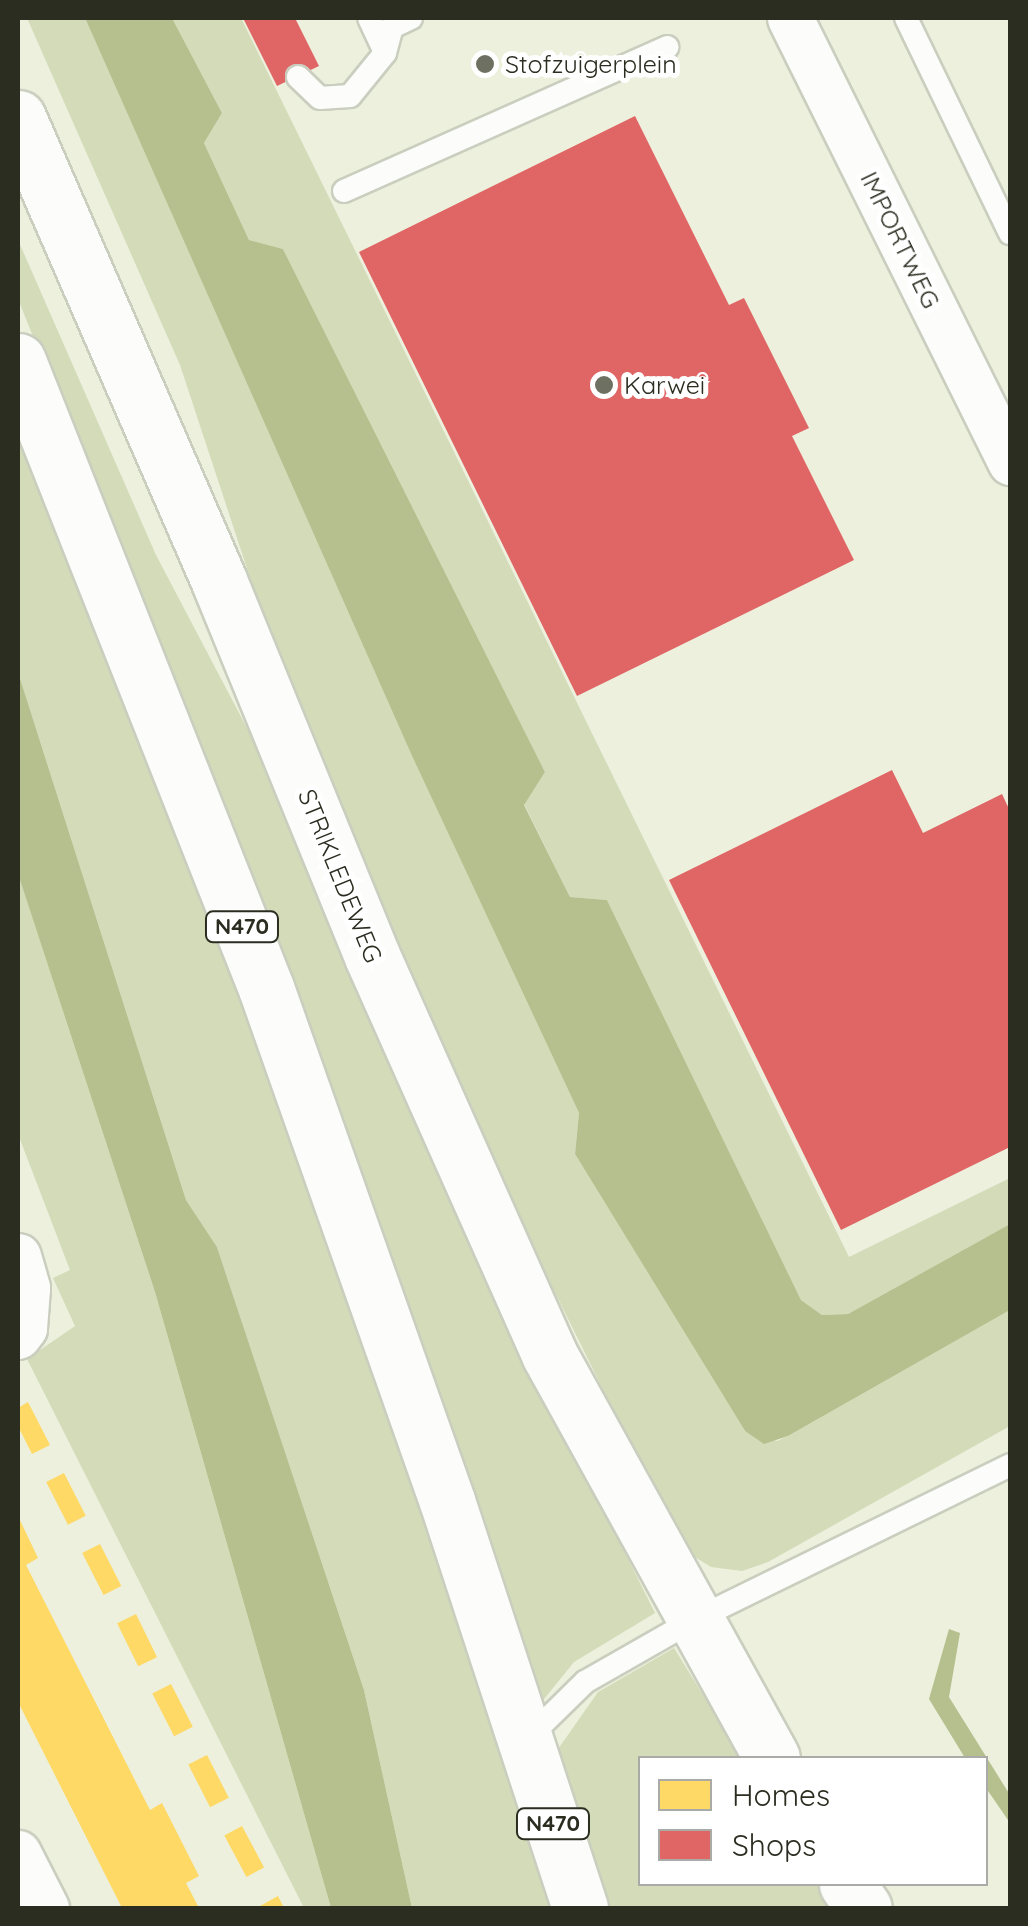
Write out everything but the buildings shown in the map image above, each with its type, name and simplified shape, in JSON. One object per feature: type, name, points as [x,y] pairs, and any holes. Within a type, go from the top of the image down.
[{"type":"main road","name":"STRIKLEDEWEG","points":[[18,118],[219,580],[372,956],[549,1354],[692,1620],[771,1756]]},
{"type":"main road","name":"N470","points":[[18,361],[266,988],[526,1740],[580,1908]]},
{"type":"main road","points":[[848,1886],[864,1908]]},
{"type":"street","name":"IMPORTWEG","points":[[790,18],[1010,462]]},
{"type":"street","points":[[18,1256],[27,1288],[24,1328],[18,1336]]},
{"type":"street","points":[[18,1853],[46,1908]]},
{"type":"lane","points":[[369,18],[385,53]]},
{"type":"lane","points":[[298,77],[320,98],[350,96],[385,53],[392,27],[410,18]]},
{"type":"lane","points":[[906,18],[1010,234]]},
{"type":"lane","points":[[344,191],[667,47]]},
{"type":"lane","points":[[526,1740],[585,1682],[692,1620],[1010,1465]]},
{"type":"shaded area","points":[[27,18],[85,18],[412,756],[579,1113],[575,1154],[745,1431],[777,1441],[788,1436],[1010,1310],[1010,1426],[768,1562],[742,1571],[711,1567],[682,1549],[481,1143],[266,626],[180,365]]},
{"type":"shaded area","points":[[85,18],[172,18],[222,113],[204,143],[249,240],[283,249],[545,772],[524,805],[570,897],[607,900],[801,1300],[822,1315],[848,1314],[1010,1224],[1010,1310],[788,1436],[764,1444],[745,1431],[575,1154],[579,1113],[412,756]]},
{"type":"shaded area","points":[[172,18],[241,18],[849,1257],[1010,1178],[1010,1224],[848,1314],[822,1315],[801,1300],[607,900],[570,897],[524,804],[545,772],[283,249],[249,240],[204,143],[222,113]]},
{"type":"shaded area","points":[[18,240],[156,555],[279,789],[464,1230],[655,1613],[574,1662],[540,1704],[233,833],[18,299]]},
{"type":"shaded area","points":[[18,433],[246,1014],[411,1477],[551,1908],[412,1908],[364,1690],[217,1247],[186,1200],[18,672]]},
{"type":"shaded area","points":[[18,672],[186,1200],[217,1247],[364,1690],[412,1908],[331,1908],[155,1292],[18,874]]},
{"type":"shaded area","points":[[18,874],[155,1292],[331,1908],[304,1908],[27,1359],[75,1326],[53,1278],[70,1270],[18,1134]]},
{"type":"shaded area","points":[[949,1629],[960,1633],[949,1697],[986,1756],[964,1756],[929,1699]]},
{"type":"shaded area","points":[[674,1648],[741,1756],[638,1756],[638,1886],[820,1886],[835,1908],[606,1908],[556,1752],[598,1692]]},
{"type":"shaded area","points":[[988,1760],[1010,1795],[1010,1823],[988,1791]]},
{"type":"place","name":"Stofzuigerplein","points":[[485,64]]},
{"type":"place","name":"Karwei","points":[[604,385]]}]
